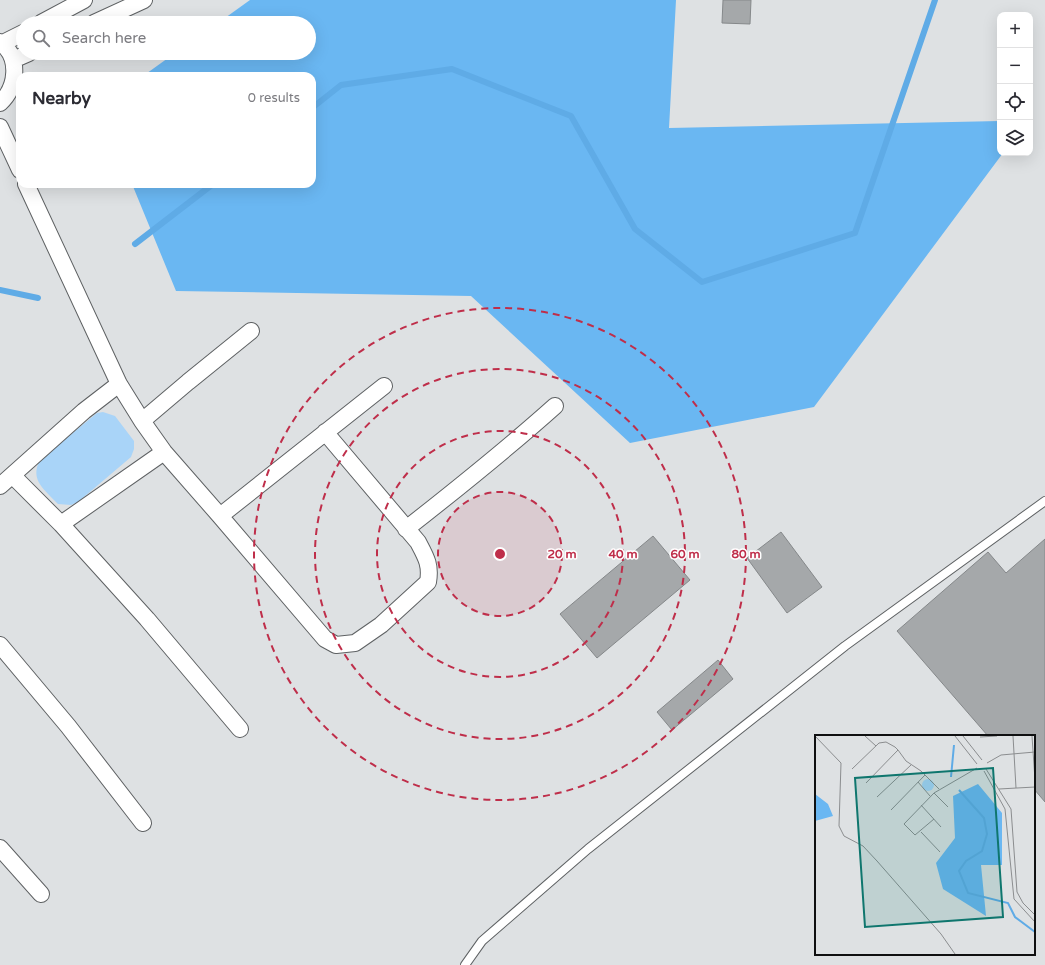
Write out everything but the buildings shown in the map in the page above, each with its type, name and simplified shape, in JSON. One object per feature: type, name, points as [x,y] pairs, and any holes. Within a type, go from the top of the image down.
[{"type":"street","points":[[54,16],[84,0]]},
{"type":"street","points":[[109,16],[144,0]]},
{"type":"street","points":[[0,103],[9,94],[15,72],[13,60],[9,51],[1,43],[16,36]]},
{"type":"street","points":[[0,127],[16,161]]},
{"type":"street","points":[[28,188],[119,384],[142,421],[164,452],[325,639],[336,645],[355,643],[381,625],[428,582],[430,572],[426,558],[418,542],[325,432]]},
{"type":"street","points":[[142,421],[251,332]]},
{"type":"street","points":[[0,486],[84,411],[119,384]]},
{"type":"street","points":[[220,516],[384,386]]},
{"type":"street","points":[[406,529],[484,468],[555,406]]},
{"type":"street","points":[[61,524],[164,452]]},
{"type":"street","points":[[13,476],[61,524],[147,619],[240,729]]},
{"type":"street","points":[[0,645],[68,726],[143,823]]},
{"type":"street","points":[[0,848],[41,894]]},
{"type":"lane","points":[[465,965],[482,941],[588,849],[845,646],[1045,501]]},
{"type":"shaded area","points":[[250,0],[676,0],[669,128],[997,121],[997,156],[1001,156],[814,407],[630,443],[471,296],[176,291],[134,188],[316,188],[316,72],[149,72],[165,60],[316,60],[316,16],[228,16]]},
{"type":"shaded area","points":[[103,412],[115,416],[134,441],[134,449],[131,457],[78,502],[71,505],[58,504],[37,479],[36,473],[40,460],[97,413]]},
{"type":"waterway","points":[[316,105],[341,85],[452,69],[571,116],[635,229],[702,282],[855,233],[935,0]]},
{"type":"waterway","points":[[135,244],[208,188]]},
{"type":"waterway","points":[[0,290],[38,298]]}]
